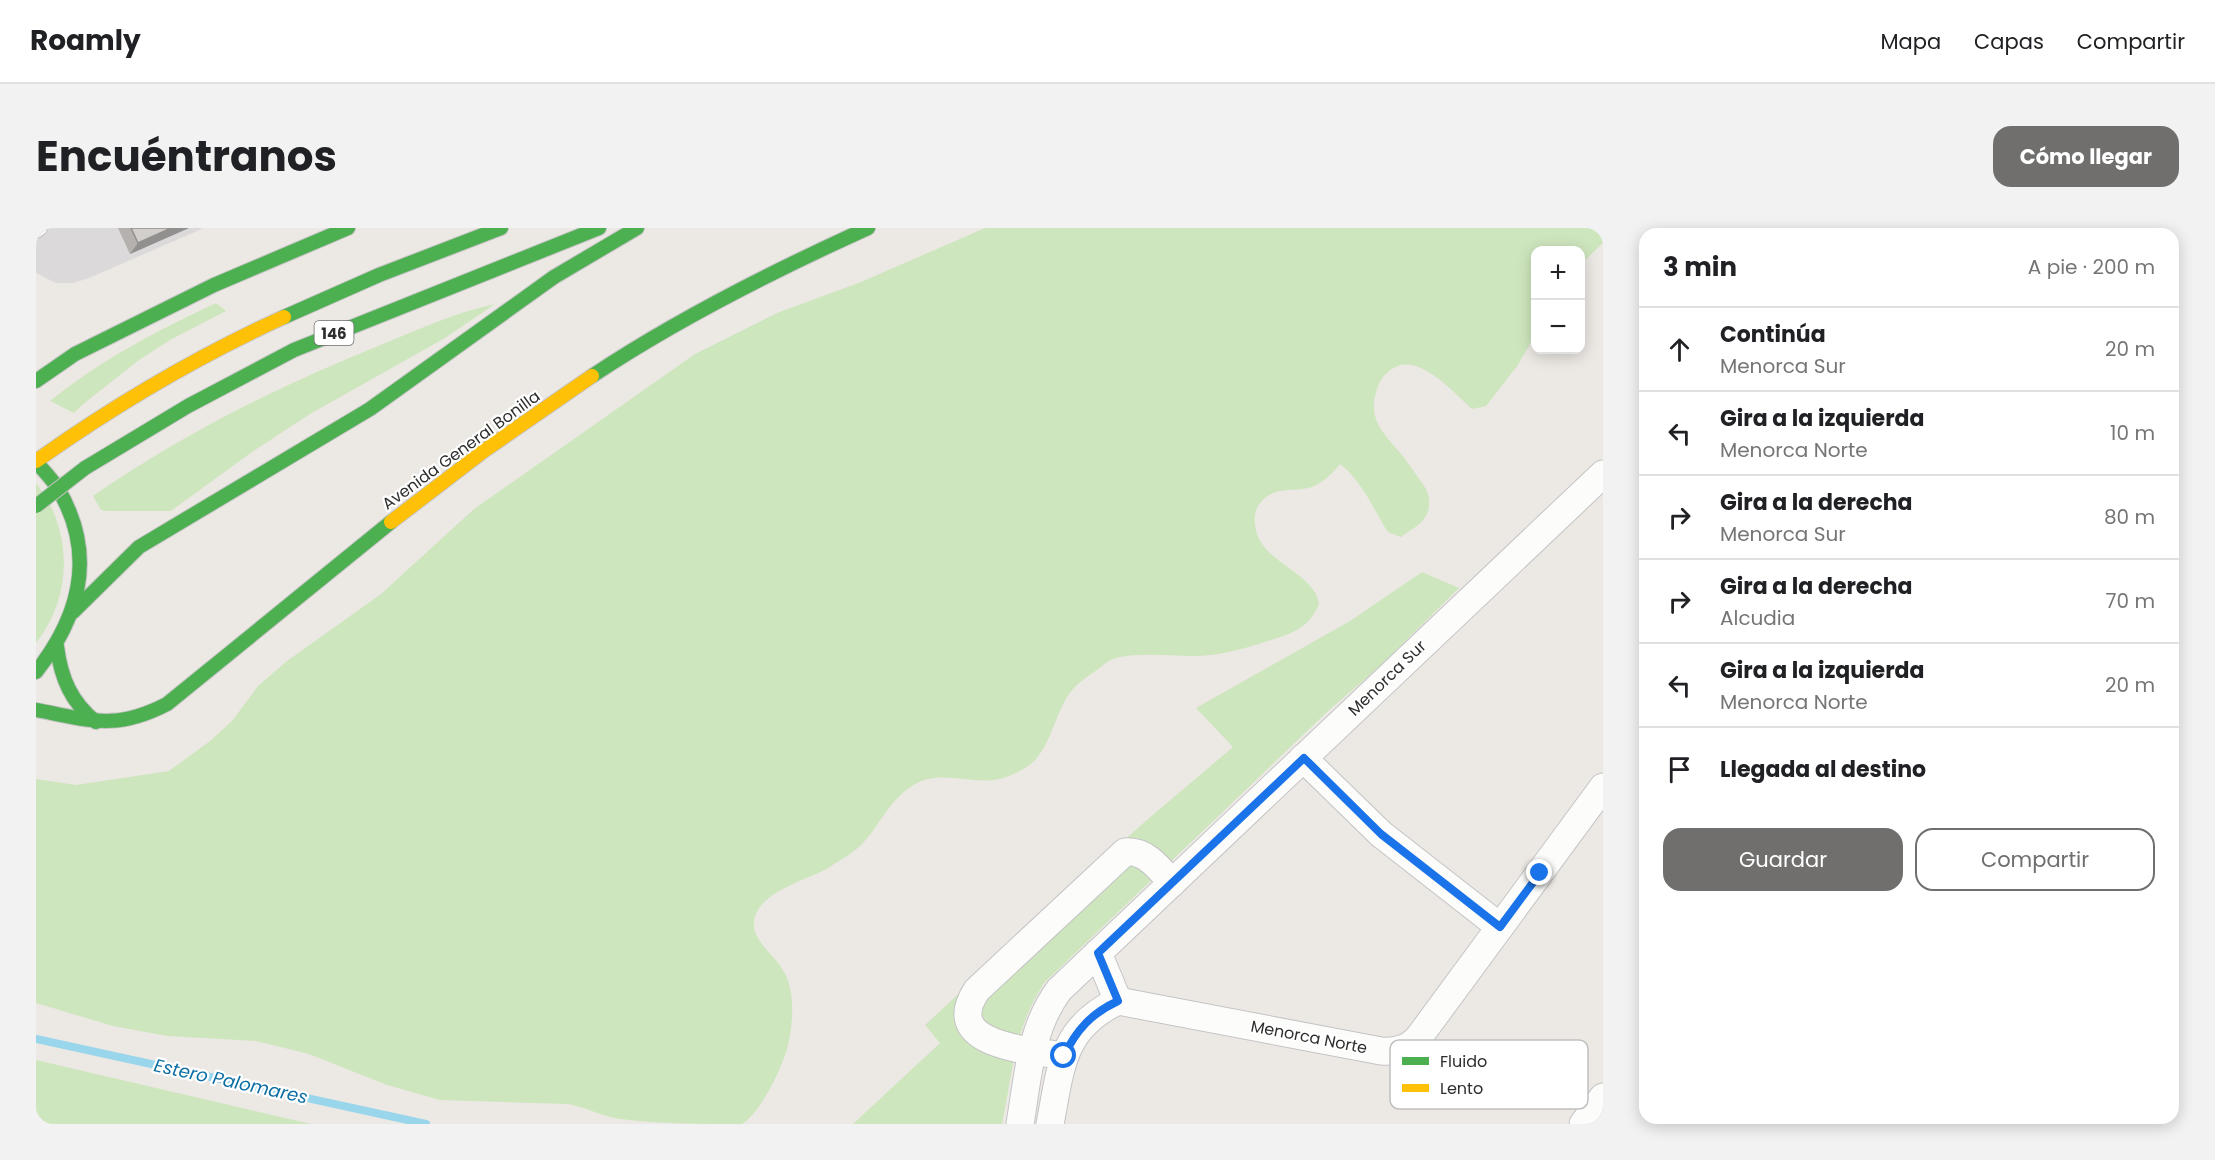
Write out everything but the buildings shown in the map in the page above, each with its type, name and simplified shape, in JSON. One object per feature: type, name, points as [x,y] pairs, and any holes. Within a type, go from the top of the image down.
[{"type":"main road","points":[[36,381],[75,354],[214,285],[348,228]]},
{"type":"main road","name":"146","points":[[38,464],[63,441],[116,406],[246,333],[342,290],[501,228]]},
{"type":"main road","name":"146","points":[[36,506],[85,468],[181,410],[294,350],[598,228]]},
{"type":"main road","points":[[73,612],[140,547],[370,409],[554,277],[637,228]]},
{"type":"main road","name":"Avenida General Bonilla","points":[[36,710],[96,722],[114,723],[150,714],[167,704],[435,488],[597,374],[754,282],[868,228]]},
{"type":"main road","points":[[36,364],[75,354]]},
{"type":"main road","points":[[36,672],[57,646],[73,612],[80,580],[80,547],[75,526],[57,486],[38,464]]},
{"type":"main road","points":[[57,646],[61,672],[72,699],[78,708],[96,722]]},
{"type":"street","name":"Menorca Sur","points":[[1020,1124],[1032,1051],[1040,1023],[1048,1005],[1072,977],[1603,474]]},
{"type":"street","points":[[1304,758],[1381,834],[1500,927]]},
{"type":"street","name":"Menorca Norte","points":[[1416,1040],[1603,787]]},
{"type":"street","points":[[1064,1056],[990,1041],[973,1029],[967,1009],[977,990],[1125,852],[1133,851],[1149,859],[1172,883]]},
{"type":"street","points":[[1050,1124],[1064,1056],[1077,1031],[1096,1013],[1118,1001],[1098,953]]},
{"type":"street","name":"Menorca Norte","points":[[1118,1001],[1390,1051]]},
{"type":"street","points":[[1583,1124],[1603,1097]]},
{"type":"lane","points":[[36,231],[40,228]]},
{"type":"shaded area","points":[[36,228],[204,228],[89,278],[73,283],[56,283],[36,273]]},
{"type":"green space","points":[[985,228],[1603,228],[1603,243],[1585,260],[1585,246],[1531,246],[1531,342],[1518,365],[1486,406],[1472,409],[1440,380],[1411,365],[1393,368],[1382,379],[1378,386],[1374,407],[1378,424],[1423,484],[1429,497],[1429,507],[1425,518],[1417,526],[1401,537],[1388,532],[1361,487],[1340,464],[1317,485],[1278,492],[1261,502],[1255,515],[1257,535],[1270,553],[1307,583],[1317,598],[1319,604],[1307,623],[1296,631],[1282,636],[1223,653],[1203,656],[1132,656],[1111,660],[1083,680],[1070,693],[1040,754],[1025,768],[999,779],[937,778],[917,783],[900,796],[854,851],[830,867],[785,888],[764,902],[757,911],[754,929],[788,980],[792,1006],[791,1024],[787,1050],[777,1074],[757,1109],[742,1124],[666,1123],[621,1119],[568,1104],[440,1100],[387,1085],[309,1054],[256,1041],[167,1036],[113,1026],[36,1003],[36,779],[76,785],[169,771],[210,741],[232,721],[258,686],[287,661],[381,594],[474,509],[695,354],[777,313],[861,282]]},
{"type":"green space","points":[[216,303],[226,311],[170,340],[139,360],[74,413],[50,401],[130,347]]},
{"type":"green space","points":[[495,304],[445,338],[310,414],[252,452],[171,511],[105,511],[101,510],[93,496],[162,451],[307,376],[424,327]]},
{"type":"green space","points":[[36,483],[53,511],[59,528],[64,563],[60,596],[54,613],[36,643]]},
{"type":"green space","points":[[1422,572],[1459,588],[1379,667],[1328,711],[1044,983],[1026,1017],[1020,1034],[1002,1124],[853,1124],[940,1043],[925,1025],[1141,825],[1233,747],[1196,708],[1350,621]]},
{"type":"green space","points":[[36,1060],[311,1124],[36,1124]]},
{"type":"waterway","name":"Estero Palomares","points":[[36,1039],[426,1124]]},
{"type":"traffic: fast","points":[[36,381],[75,354],[214,285],[348,228]]},
{"type":"traffic: fast","points":[[284,317],[379,275],[501,228]]},
{"type":"traffic: fast","points":[[85,468],[188,406],[294,350],[599,228]]},
{"type":"traffic: fast","points":[[73,612],[139,547],[370,409],[554,277],[637,228]]},
{"type":"traffic: fast","points":[[592,376],[658,334],[727,296],[868,228]]},
{"type":"traffic: fast","points":[[36,462],[57,487],[69,512],[77,536],[80,560],[73,606],[64,628],[36,672]]},
{"type":"traffic: fast","points":[[36,506],[85,468]]},
{"type":"traffic: fast","points":[[36,710],[102,721],[132,718],[167,704],[391,522]]},
{"type":"traffic: fast","points":[[57,647],[61,669],[69,689],[80,706],[96,722]]},
{"type":"traffic: slow","points":[[36,461],[96,420],[157,383],[219,348],[284,317]]},
{"type":"traffic: slow","points":[[391,522],[485,450],[592,376]]},
{"type":"route","points":[[1064,1056],[1077,1031],[1096,1013],[1118,1001],[1098,953],[1304,758],[1381,834],[1500,927],[1540,873]]}]
